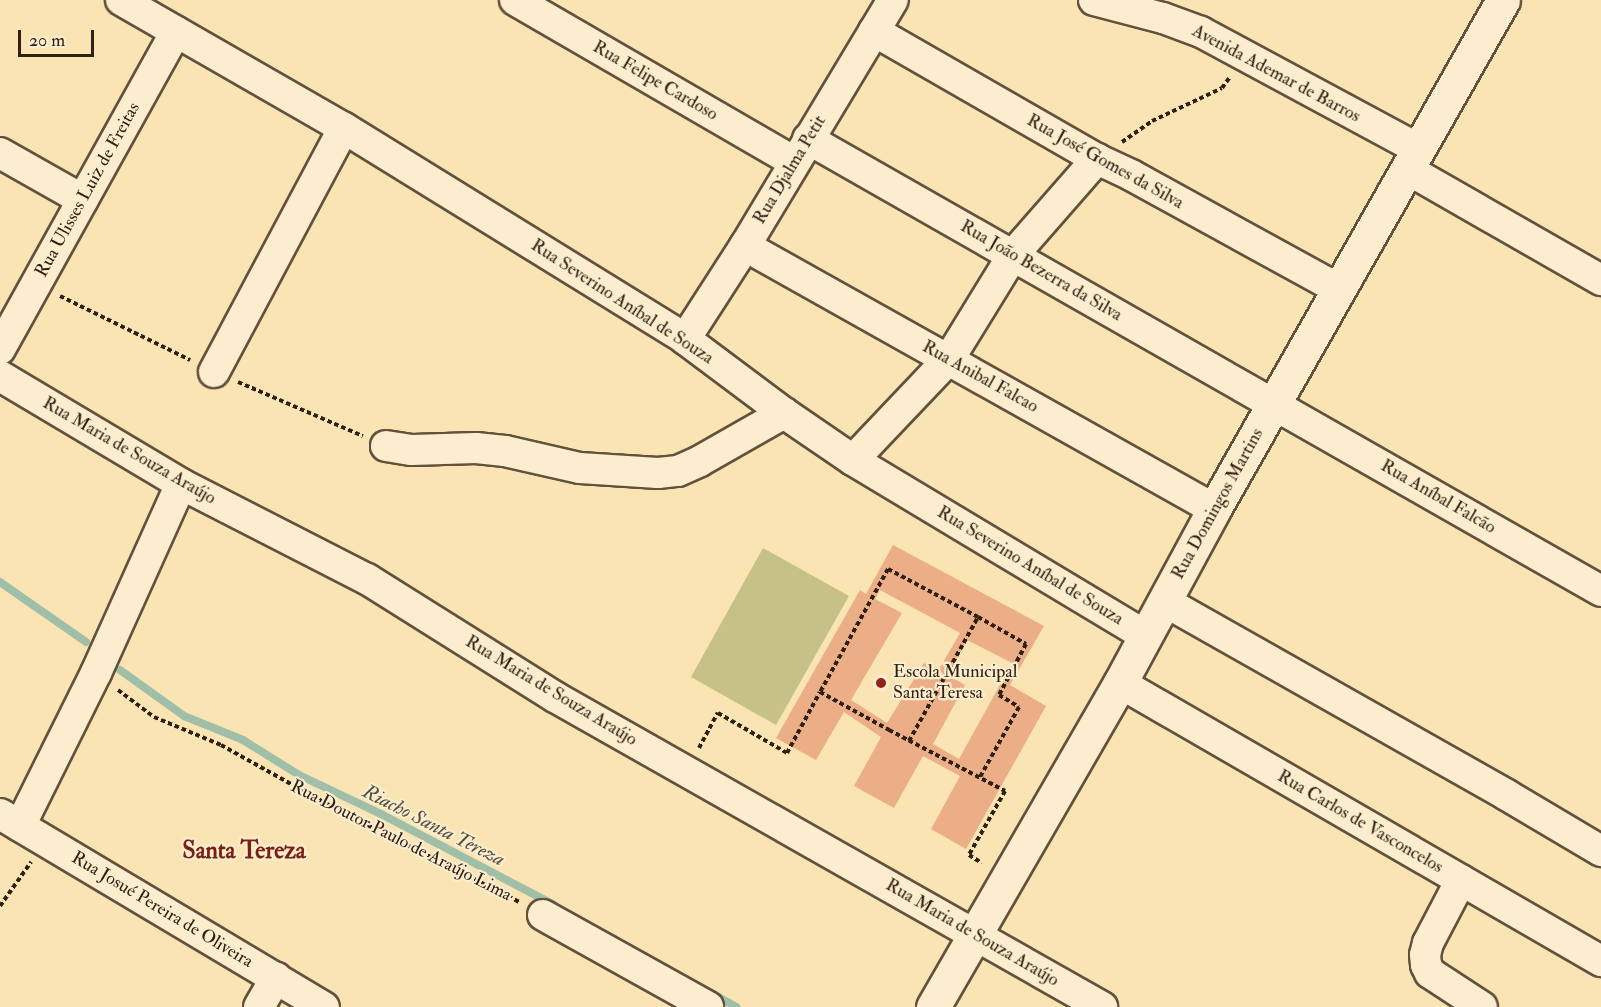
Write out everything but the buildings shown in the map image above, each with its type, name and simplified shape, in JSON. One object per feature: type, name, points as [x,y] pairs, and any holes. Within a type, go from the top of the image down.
[{"type":"street","name":"Rua Severino Aníbal de Souza","points":[[121,0],[344,128],[686,339],[784,413],[853,460],[1146,636]]},
{"type":"street","name":"Rua Felipe Cardoso","points":[[515,0],[801,150]]},
{"type":"street","name":"Rua Djalma Petit","points":[[686,339],[746,246],[801,150],[893,0]]},
{"type":"street","name":"Avenida Ademar de Barros","points":[[1094,0],[1163,18],[1201,32],[1246,55],[1601,280]]},
{"type":"street","name":"Rua Domingos Martins","points":[[933,1007],[1120,683],[1214,509],[1503,0]]},
{"type":"street","name":"Rua José Gomes da Silva","points":[[874,31],[1097,159],[1131,175],[1338,290]]},
{"type":"street","name":"Rua Ulisses Luiz de Freitas","points":[[0,349],[176,32]]},
{"type":"street","points":[[214,372],[344,128]]},
{"type":"street","name":"Rua João Bezerra da Silva","points":[[801,150],[1013,255],[1274,404]]},
{"type":"street","points":[[0,153],[83,200]]},
{"type":"street","points":[[853,460],[950,359],[1013,255],[1097,159]]},
{"type":"street","name":"Rua Anibal Falcao","points":[[746,246],[1214,509]]},
{"type":"street","name":"Rua Maria de Souza Araújo","points":[[0,376],[181,484],[367,579],[555,697],[688,770],[1102,1007]]},
{"type":"street","name":"Rua Aníbal Falcão","points":[[1274,404],[1601,591]]},
{"type":"street","points":[[386,446],[412,450],[496,450],[580,468],[658,473],[678,471],[700,461],[784,413]]},
{"type":"street","points":[[10,820],[96,673],[181,484]]},
{"type":"street","points":[[1164,602],[1505,794],[1601,851]]},
{"type":"street","name":"Rua Carlos de Vasconcelos","points":[[1120,683],[1601,961]]},
{"type":"street","name":"Rua Josué Pereira de Oliveira","points":[[10,820],[324,1007]]},
{"type":"street","points":[[1461,880],[1428,943],[1425,955],[1426,965],[1431,973],[1482,1007]]},
{"type":"street","points":[[543,915],[708,1007]]},
{"type":"street","points":[[259,1007],[276,978]]},
{"type":"path","points":[[1097,159],[1152,121],[1222,88],[1246,55]]},
{"type":"path","points":[[688,770],[718,713],[787,753],[888,569],[1026,644],[999,695],[1019,706],[980,777]]},
{"type":"path","points":[[909,741],[978,617]]},
{"type":"path","name":"Rua Doutor Paulo de Araújo Lima","points":[[96,673],[154,717],[221,746],[333,808],[543,915]]},
{"type":"path","points":[[820,692],[1005,791],[969,855],[1006,877]]},
{"type":"path","points":[[0,906],[46,841]]},
{"type":"shaded area","points":[[763,548],[849,596],[776,725],[691,677]]},
{"type":"waterway","name":"Riacho Santa Tereza","points":[[0,582],[86,642]]},
{"type":"waterway","name":"Riacho Santa Tereza","points":[[120,670],[184,716],[243,740],[299,775],[381,814],[554,905]]},
{"type":"waterway","name":"Riacho Santa Tereza","points":[[711,993],[736,1007]]},
{"type":"place","name":"Escola Municipal Santa Teresa","points":[[881,683]]},
{"type":"district","name":"Santa Tereza","points":[[244,851]]}]
